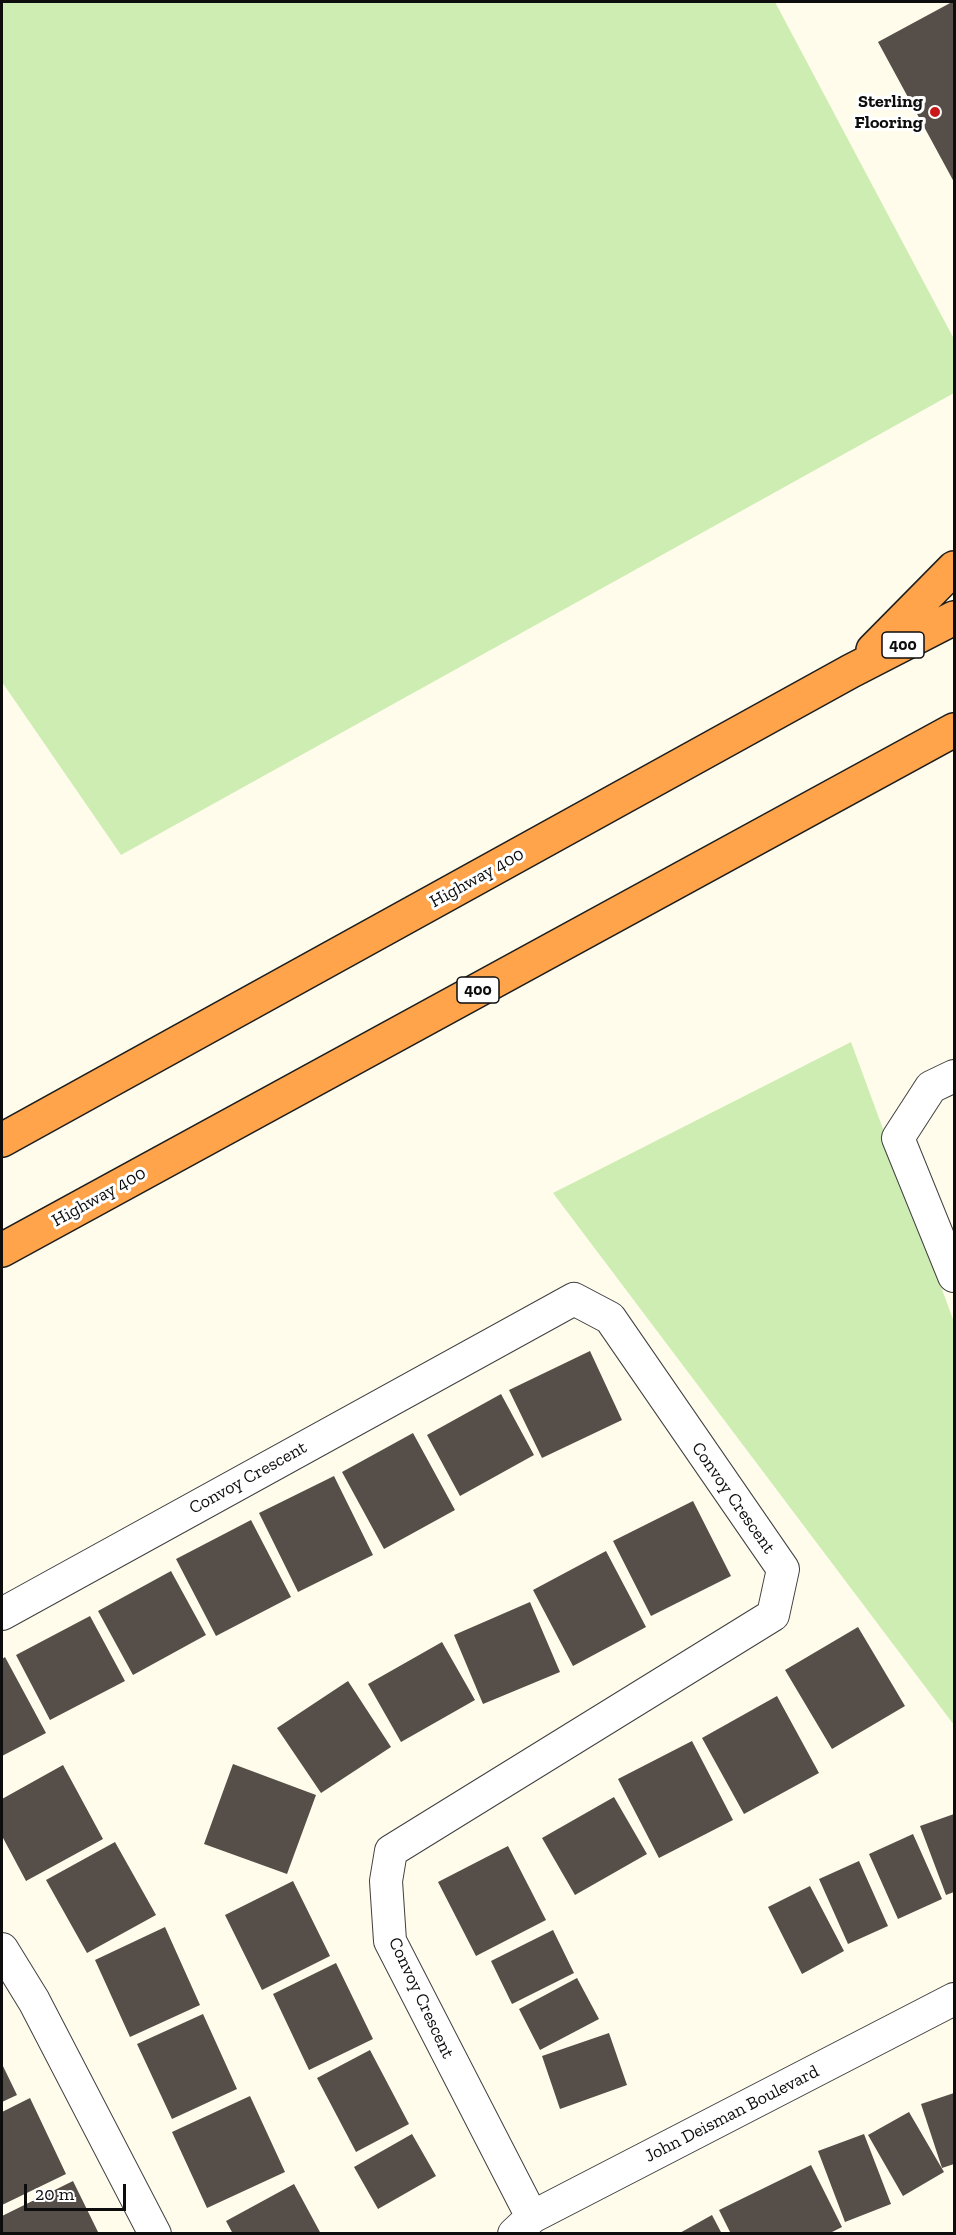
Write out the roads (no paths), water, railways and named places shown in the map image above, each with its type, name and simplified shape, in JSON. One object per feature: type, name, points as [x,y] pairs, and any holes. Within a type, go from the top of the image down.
[{"type":"highway","points":[[851,671],[954,568]]},
{"type":"highway","name":"Highway 400","points":[[2,1140],[851,671],[954,618]]},
{"type":"highway","name":"Highway 400","points":[[2,1250],[954,730]]},
{"type":"street","points":[[954,1076],[931,1087],[898,1138],[954,1276]]},
{"type":"street","name":"Convoy Crescent","points":[[2,1614],[574,1299],[610,1318],[783,1569],[772,1614],[391,1851],[386,1881],[390,1941],[523,2225]]},
{"type":"street","points":[[2,1949],[34,2001],[155,2234]]},
{"type":"street","name":"John Deisman Boulevard","points":[[523,2225],[954,1999]]},
{"type":"place","name":"Sterling Flooring","points":[[935,112]]}]
